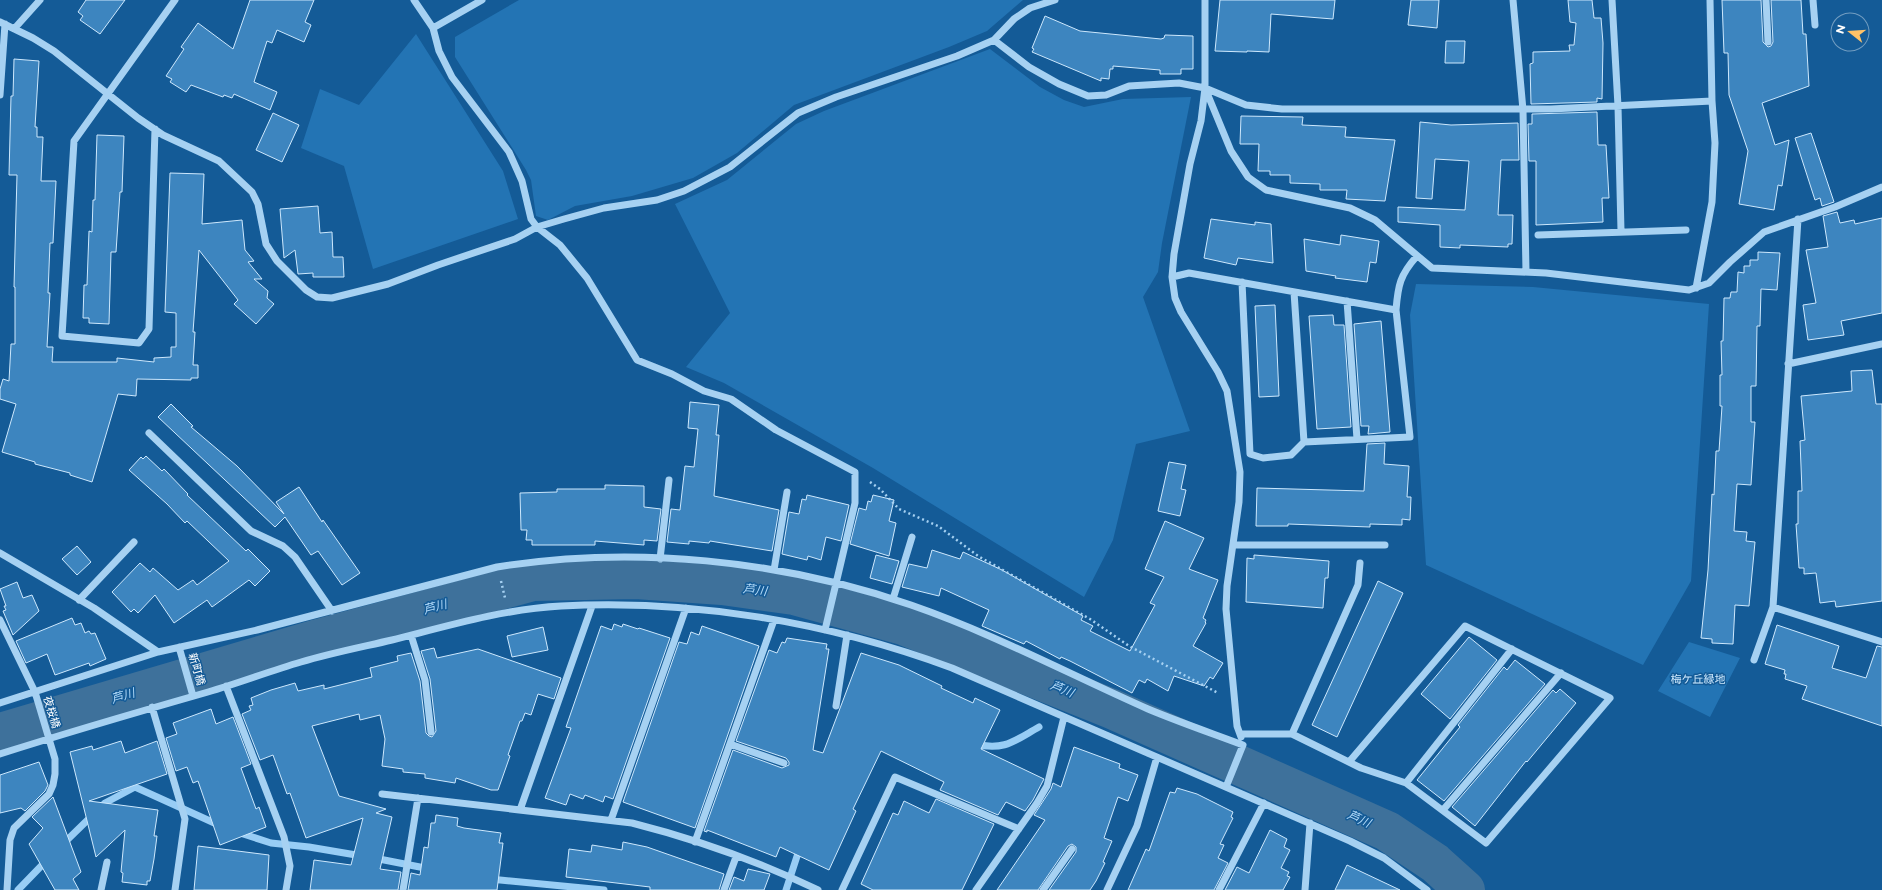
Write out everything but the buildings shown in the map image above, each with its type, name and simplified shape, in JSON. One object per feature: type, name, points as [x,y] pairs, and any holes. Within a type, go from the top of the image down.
[{"type":"street","points":[[14,28],[40,0]]},
{"type":"street","points":[[155,129],[149,329],[139,342],[62,336],[74,141],[176,0]]},
{"type":"street","points":[[414,0],[433,28],[439,51],[452,77],[509,152],[522,181],[531,219],[538,227],[560,245],[587,278],[638,360],[672,374],[704,392],[731,399],[776,430],[855,472],[855,503],[825,630]]},
{"type":"street","points":[[433,28],[482,0]]},
{"type":"street","points":[[0,95],[3,23],[33,38],[54,51],[155,129],[168,137],[219,161],[252,192],[258,204],[266,244],[277,261],[301,286],[317,297],[332,298],[388,284],[438,264],[515,239],[538,227],[604,208],[657,200],[684,190],[730,167],[798,113],[836,97],[957,56],[994,40],[1014,18],[1030,8],[1055,0]]},
{"type":"street","points":[[1205,0],[1205,88],[1201,121],[1190,164],[1174,254],[1172,277],[1175,298],[1181,312],[1218,372],[1227,391],[1240,472],[1239,502],[1226,609],[1235,701],[1243,745],[1226,787]]},
{"type":"street","points":[[1514,0],[1523,110],[1526,272]]},
{"type":"street","points":[[1612,0],[1618,106],[1621,231]]},
{"type":"street","points":[[1696,288],[1712,202],[1715,143],[1712,101],[1710,0]]},
{"type":"street","points":[[1766,0],[1768,42]]},
{"type":"street","points":[[1813,0],[1815,25]]},
{"type":"street","points":[[994,40],[1029,67],[1059,84],[1088,96],[1106,96],[1129,86],[1180,83],[1205,88],[1246,105],[1282,109],[1523,110],[1712,101]]},
{"type":"street","points":[[1205,88],[1232,151],[1248,177],[1266,190],[1350,208],[1375,220],[1432,268],[1526,272],[1689,290],[1709,283],[1764,232],[1835,207],[1882,187]]},
{"type":"street","points":[[1754,660],[1773,607],[1798,219]]},
{"type":"street","points":[[1538,235],[1686,230]]},
{"type":"street","points":[[1242,282],[1250,454],[1262,458],[1291,455],[1304,442],[1410,437],[1396,310],[1398,290],[1405,270],[1417,256]]},
{"type":"street","points":[[1172,277],[1189,273],[1396,310]]},
{"type":"street","points":[[1294,292],[1304,442]]},
{"type":"street","points":[[1347,301],[1357,439]]},
{"type":"street","points":[[1788,364],[1882,344]]},
{"type":"street","points":[[149,433],[251,531],[283,546],[295,557],[332,610]]},
{"type":"street","points":[[660,559],[669,480]]},
{"type":"street","points":[[774,570],[787,492]]},
{"type":"street","points":[[893,600],[912,537]]},
{"type":"street","points":[[79,600],[134,542]]},
{"type":"street","points":[[1234,545],[1386,545]]},
{"type":"street","points":[[0,553],[79,600],[158,652]]},
{"type":"street","points":[[0,703],[158,652],[332,610],[497,567],[534,561],[627,558],[660,559],[774,570],[836,583],[893,600],[963,625],[1148,709],[1243,745]]},
{"type":"street","points":[[1292,734],[1358,585],[1360,563]]},
{"type":"street","points":[[0,754],[152,707],[226,686],[303,661],[509,613],[561,606],[686,608],[736,613],[825,630],[909,652],[952,668],[1350,841],[1384,858],[1427,890]]},
{"type":"street","points":[[520,810],[592,606]]},
{"type":"street","points":[[1773,607],[1882,642]]},
{"type":"street","points":[[611,820],[686,608]]},
{"type":"street","name":"夜桜橋","points":[[0,620],[35,692],[55,759],[54,785],[49,794],[14,828],[10,840],[7,890]]},
{"type":"street","points":[[695,842],[774,620]]},
{"type":"street","points":[[1240,734],[1292,734],[1361,768],[1406,783],[1486,842],[1610,698],[1466,626],[1349,762]]},
{"type":"street","points":[[411,635],[425,680],[431,732]]},
{"type":"street","points":[[836,706],[847,636]]},
{"type":"street","name":"新町橋","points":[[179,647],[193,696]]},
{"type":"street","points":[[1406,783],[1512,649]]},
{"type":"street","points":[[1443,810],[1561,673]]},
{"type":"street","points":[[226,686],[284,837],[290,866],[286,890]]},
{"type":"street","points":[[152,707],[185,819],[175,890]]},
{"type":"street","points":[[976,890],[1047,786],[1064,717]]},
{"type":"street","points":[[730,744],[784,762]]},
{"type":"street","points":[[1107,890],[1137,826],[1157,757]]},
{"type":"street","points":[[842,890],[895,777],[1019,829]]},
{"type":"street","points":[[382,794],[632,823],[663,831],[695,842],[783,874],[818,890]]},
{"type":"street","points":[[403,890],[418,798]]},
{"type":"street","points":[[1220,890],[1264,803]]},
{"type":"street","points":[[1305,890],[1310,823]]},
{"type":"street","points":[[1043,890],[1072,849]]},
{"type":"street","points":[[724,890],[736,857]]},
{"type":"street","points":[[101,890],[107,862]]},
{"type":"street","points":[[0,865],[8,866]]},
{"type":"path","points":[[855,472],[880,489],[900,509],[938,526],[978,556],[1090,618],[1129,646],[1235,701]]},
{"type":"path","points":[[497,567],[509,613]]},
{"type":"green space","points":[[519,0],[1023,0],[987,31],[949,47],[794,105],[737,153],[693,178],[632,196],[575,206],[548,220],[536,216],[531,180],[526,170],[455,57],[455,37]]},
{"type":"green space","points":[[416,34],[503,171],[518,219],[373,269],[344,166],[301,148],[320,89],[359,105]]},
{"type":"green space","points":[[990,49],[1040,87],[1064,100],[1084,107],[1123,99],[1191,97],[1162,243],[1158,272],[1143,297],[1190,431],[1136,444],[1113,540],[1084,597],[873,468],[724,383],[686,367],[730,313],[675,204],[727,180],[796,124],[824,111]]},
{"type":"green space","points":[[1416,284],[1533,287],[1709,304],[1691,581],[1643,665],[1426,565],[1410,315]]},
{"type":"green space","name":"梅ケ丘緑地","points":[[1689,642],[1740,658],[1710,717],[1658,691]]},
{"type":"waterway","name":"芦川","points":[[0,733],[318,639],[533,581],[636,579],[722,585],[794,595],[903,625],[1112,709],[1387,831],[1435,863],[1465,890]]},
{"type":"waterway","points":[[974,744],[985,746],[1002,745],[1016,740],[1039,727]]},
{"type":"waterway","points":[[63,844],[105,803],[135,787],[221,826]]},
{"type":"waterway","points":[[237,832],[271,843],[309,847],[362,856]]},
{"type":"waterway","points":[[786,890],[800,847]]},
{"type":"waterway","points":[[374,858],[430,869]]},
{"type":"waterway","points":[[18,890],[47,860]]},
{"type":"waterway","points":[[490,879],[604,890]]}]
